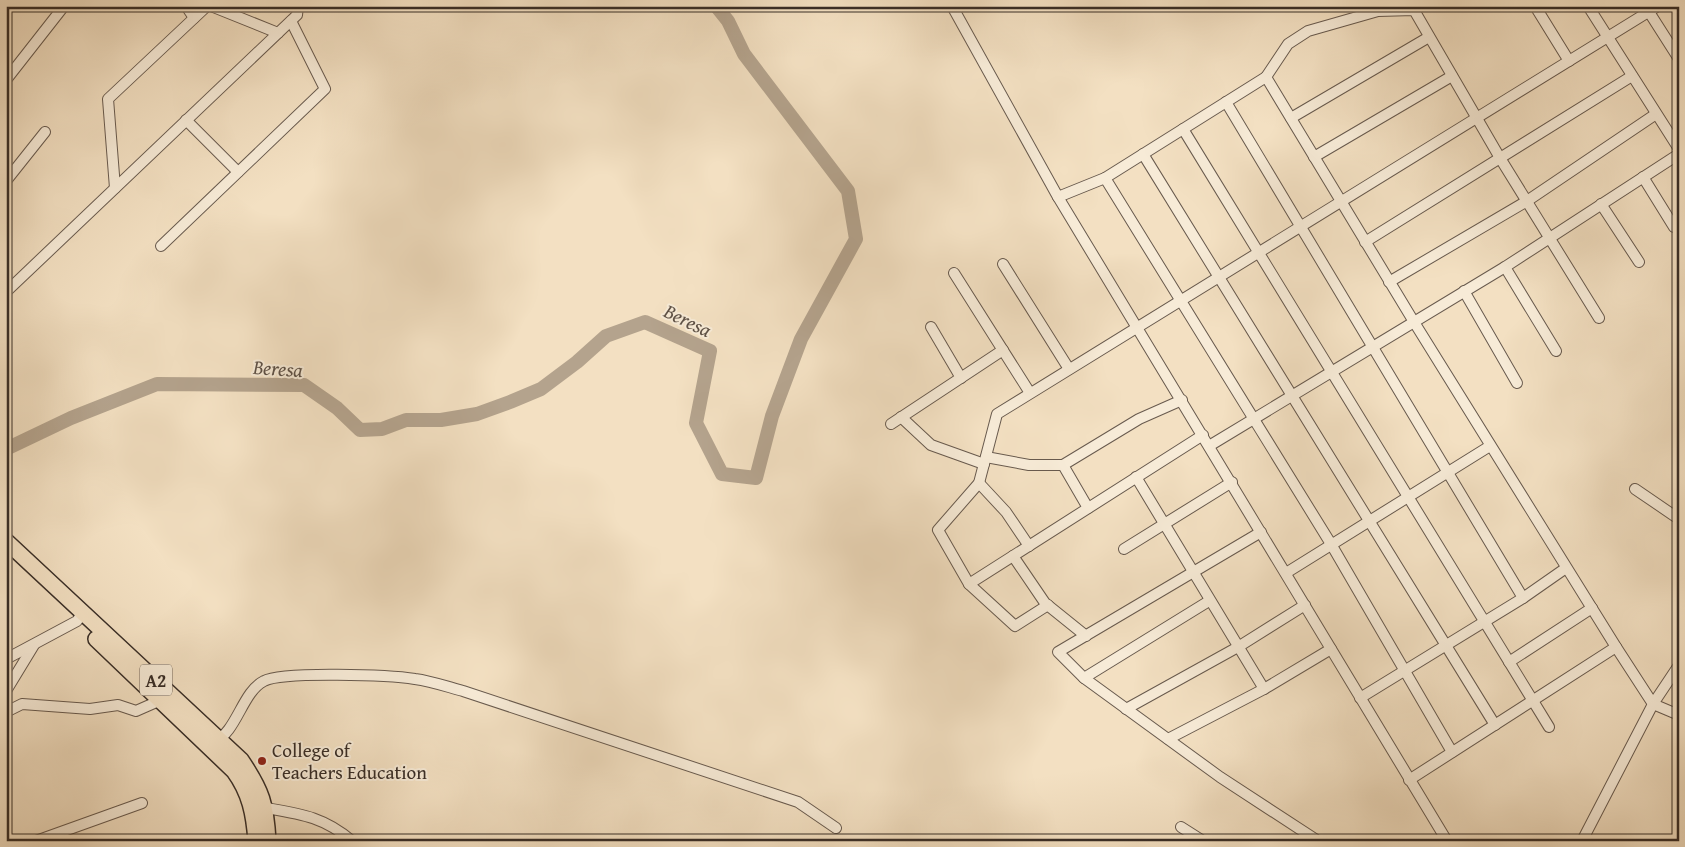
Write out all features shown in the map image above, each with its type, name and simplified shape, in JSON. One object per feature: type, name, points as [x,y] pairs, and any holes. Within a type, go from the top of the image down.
[{"type":"highway","name":"A2","points":[[6,541],[161,700],[240,760],[260,790],[266,808],[268,841]]},
{"type":"highway","name":"A2","points":[[6,554],[80,616],[214,742],[248,793],[255,819],[256,841]]},
{"type":"street","points":[[6,80],[64,6]]},
{"type":"street","points":[[186,6],[194,18]]},
{"type":"street","points":[[115,188],[108,99],[207,6]]},
{"type":"street","points":[[211,6],[278,33]]},
{"type":"street","points":[[6,292],[297,15],[298,6]]},
{"type":"street","points":[[952,6],[1058,197],[1232,482],[1447,841]]},
{"type":"street","points":[[1535,6],[1570,61]]},
{"type":"street","points":[[1588,6],[1679,149]]},
{"type":"street","points":[[1048,605],[1015,626],[969,584],[938,530],[979,483],[997,414],[1653,9],[1679,59]]},
{"type":"street","points":[[1058,197],[1105,178],[1266,77],[1288,44],[1308,31],[1378,11],[1414,10],[1500,158],[1599,318]]},
{"type":"street","points":[[161,246],[325,88],[291,20]]},
{"type":"street","points":[[1291,118],[1429,37]]},
{"type":"street","points":[[1314,157],[1452,76]]},
{"type":"street","points":[[1365,242],[1632,76]]},
{"type":"street","points":[[1266,77],[1389,282],[1616,647],[1653,704],[1679,715]]},
{"type":"street","points":[[1226,102],[1523,598]]},
{"type":"street","points":[[1389,282],[1527,201],[1656,114]]},
{"type":"street","points":[[186,120],[238,172]]},
{"type":"street","points":[[1183,130],[1549,727]]},
{"type":"street","points":[[6,181],[45,132]]},
{"type":"street","points":[[1143,154],[1217,277],[1495,725]]},
{"type":"street","points":[[1209,446],[1505,267],[1679,154]]},
{"type":"street","points":[[1643,177],[1674,227]]},
{"type":"street","points":[[1105,178],[1252,420],[1332,544],[1404,672],[1452,752]]},
{"type":"street","points":[[1601,204],[1639,262]]},
{"type":"street","points":[[1003,264],[1069,369]]},
{"type":"street","points":[[1505,267],[1556,351]]},
{"type":"street","points":[[954,273],[1030,393]]},
{"type":"street","points":[[1464,291],[1517,383]]},
{"type":"street","points":[[930,327],[961,378]]},
{"type":"street","points":[[891,424],[1003,350]]},
{"type":"street","points":[[901,417],[931,445],[985,460],[1029,465],[1063,466],[1139,419],[1182,400]]},
{"type":"street","points":[[969,584],[1203,435]]},
{"type":"street","points":[[1286,573],[1490,446]]},
{"type":"street","points":[[1063,466],[1088,508]]},
{"type":"street","points":[[1136,477],[1192,574],[1264,689]]},
{"type":"street","points":[[1124,549],[1232,482]]},
{"type":"street","points":[[979,483],[1006,512],[1029,546]]},
{"type":"street","points":[[1635,489],[1679,518]]},
{"type":"street","points":[[1261,532],[1058,652],[1084,678],[1168,740],[1220,777],[1318,841]]},
{"type":"street","points":[[1013,556],[1048,605],[1086,636]]},
{"type":"street","points":[[1360,698],[1523,598],[1566,568]]},
{"type":"street","points":[[1084,678],[1209,601]]},
{"type":"street","points":[[1126,709],[1238,647],[1305,605]]},
{"type":"street","points":[[1509,662],[1592,608]]},
{"type":"street","points":[[6,660],[80,616]]},
{"type":"street","points":[[6,691],[34,645]]},
{"type":"street","points":[[1409,780],[1616,647]]},
{"type":"street","points":[[1168,740],[1264,689],[1331,649]]},
{"type":"street","points":[[1582,841],[1653,704],[1679,665]]},
{"type":"street","points":[[214,742],[228,731],[244,703],[264,681],[287,676],[416,679],[463,691],[798,802],[836,828]]},
{"type":"street","points":[[6,712],[22,704],[90,709],[118,705],[136,711],[161,700]]},
{"type":"street","points":[[36,841],[142,803]]},
{"type":"street","points":[[266,808],[308,817],[335,826],[352,841]]},
{"type":"street","points":[[1181,828],[1203,841]]},
{"type":"waterway","name":"Beresa","points":[[6,449],[71,418],[157,384],[304,385],[337,408],[360,430],[382,429],[406,420],[441,420],[477,414],[541,389],[577,362],[606,336],[645,322],[710,351],[696,423],[722,474],[756,478],[772,416],[801,339],[856,239],[848,191],[744,54],[728,21],[716,6]]},
{"type":"place","name":"College of Teachers Education","points":[[262,761]]}]
